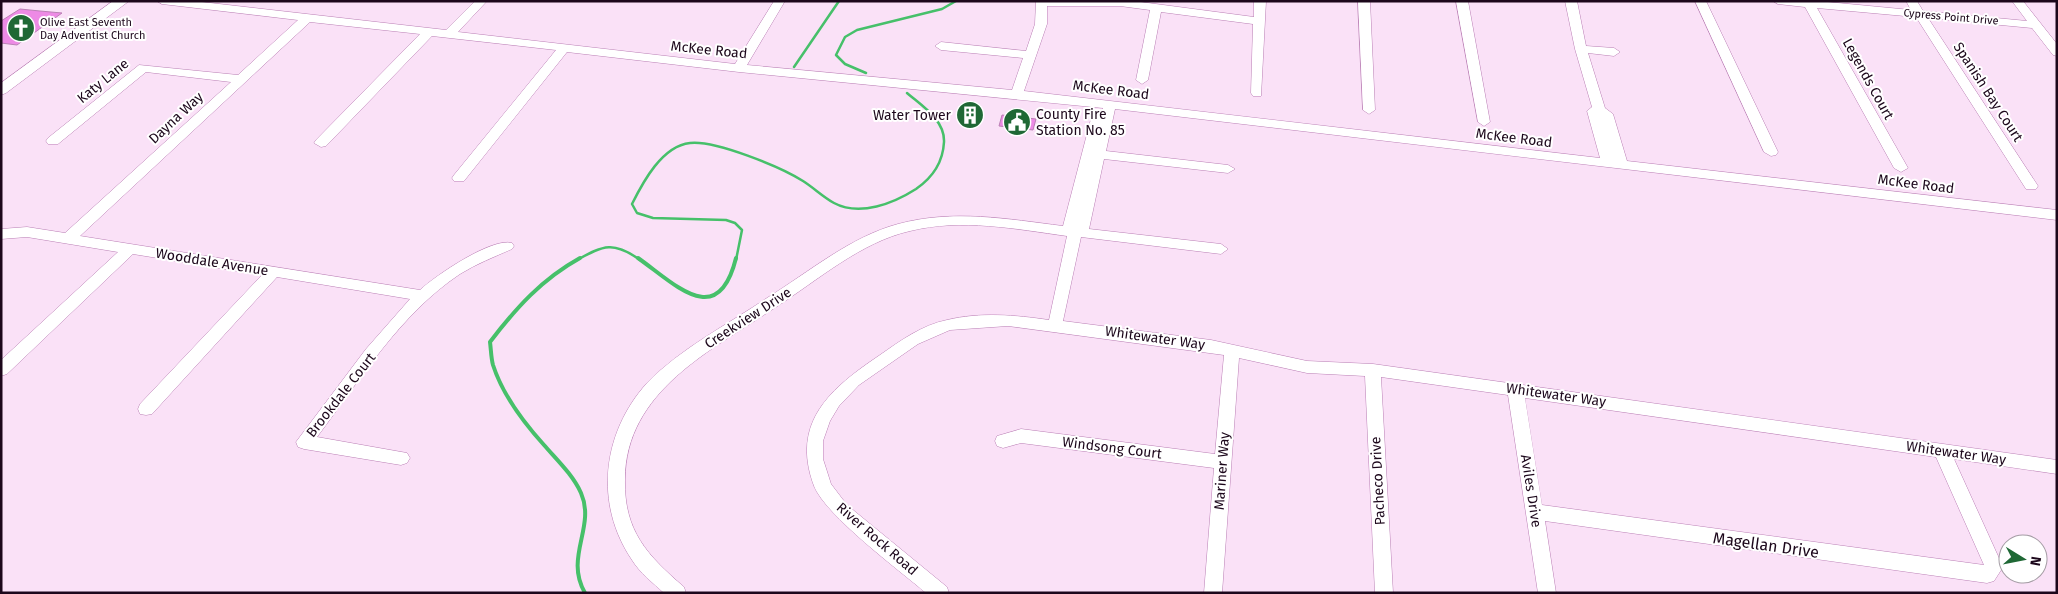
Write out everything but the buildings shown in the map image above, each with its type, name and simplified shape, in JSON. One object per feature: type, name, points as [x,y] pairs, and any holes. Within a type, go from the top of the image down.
[{"type":"main road","points":[[1,90],[122,1]]},
{"type":"street","name":"McKee Road","points":[[162,1],[563,49],[738,68],[1017,94],[2057,215]]},
{"type":"street","points":[[241,11],[252,1]]},
{"type":"street","points":[[448,35],[482,1]]},
{"type":"street","points":[[738,68],[779,2],[764,1]]},
{"type":"street","points":[[1257,93],[1260,1]]},
{"type":"street","points":[[1364,1],[1369,110]]},
{"type":"street","points":[[1462,1],[1484,122]]},
{"type":"street","points":[[1571,1],[1581,49],[1599,110]]},
{"type":"street","points":[[1700,1],[1771,152]]},
{"type":"street","name":"Cypress Point Drive","points":[[1778,1],[2035,25]]},
{"type":"street","name":"Spanish Bay Court","points":[[1911,1],[2032,186]]},
{"type":"street","points":[[2017,1],[2057,52]]},
{"type":"street","points":[[1017,94],[1041,24],[1042,2],[1120,3],[1259,21]]},
{"type":"street","name":"Legends Court","points":[[1808,3],[1900,168]]},
{"type":"street","points":[[1142,80],[1156,8]]},
{"type":"street","name":"Dayna Way","points":[[66,240],[307,18]]},
{"type":"street","points":[[321,143],[428,33]]},
{"type":"street","points":[[941,46],[1030,55]]},
{"type":"street","points":[[459,178],[563,49]]},
{"type":"street","points":[[1581,49],[1614,52]]},
{"type":"street","name":"Katy Lane","points":[[53,141],[143,68],[240,79]]},
{"type":"street","points":[[1055,325],[1075,233],[1082,228],[1094,154],[1105,105]]},
{"type":"street","points":[[1608,164],[1593,111],[1599,110],[1607,114],[1622,165]]},
{"type":"street","points":[[1094,154],[1228,169]]},
{"type":"street","name":"Creekview Drive","points":[[677,593],[638,555],[621,522],[614,485],[619,451],[630,420],[652,389],[676,366],[872,238],[902,226],[943,219],[976,220],[1221,249]]},
{"type":"street","name":"Wooddale Avenue","points":[[1,234],[27,232],[66,240],[423,296]]},
{"type":"street","points":[[423,296],[450,274],[478,258],[507,246]]},
{"type":"street","points":[[1,370],[130,249]]},
{"type":"street","points":[[146,409],[273,272]]},
{"type":"street","name":"Brookdale Court","points":[[401,458],[304,442],[394,326],[423,296]]},
{"type":"street","name":"River Rock Road","points":[[940,593],[840,510],[823,487],[814,460],[815,441],[822,420],[833,402],[854,381],[914,340],[948,325],[1008,320],[1055,325]]},
{"type":"street","name":"Whitewater Way","points":[[1055,325],[1232,350],[1307,367],[1373,370],[2057,467]]},
{"type":"street","name":"Mariner Way","points":[[1213,593],[1232,350]]},
{"type":"street","name":"Pacheco Drive","points":[[1373,370],[1384,593]]},
{"type":"street","name":"Aviles Drive","points":[[1515,389],[1547,593]]},
{"type":"street","name":"Windsong Court","points":[[1003,441],[1021,436],[1222,462]]},
{"type":"street","name":"Magellan Drive","points":[[1535,512],[1987,575],[1994,567],[1942,451]]},
{"type":"waterway","points":[[794,67],[839,1]]},
{"type":"waterway","points":[[866,73],[845,64],[836,55],[845,37],[857,30],[942,9],[956,1]]},
{"type":"waterway","points":[[736,260],[742,230],[735,223],[726,220],[653,218],[637,213],[632,204],[648,176],[662,158],[680,146],[690,143],[715,146],[748,156],[793,175],[830,201],[844,207],[855,209],[876,207],[898,199],[922,185],[936,169],[943,149],[943,134],[937,120],[926,108],[907,93]]},
{"type":"waterway","points":[[577,260],[602,248],[609,247],[623,250],[640,260]]},
{"type":"waterway","points":[[580,258],[566,266],[530,295],[490,342],[491,356],[497,376],[514,407],[569,474],[581,493],[585,506],[585,518],[578,555],[578,567],[579,580],[585,593]]},
{"type":"waterway","points":[[638,258],[681,289],[694,295],[707,297],[718,292],[728,280],[736,258]]},
{"type":"place","name":"Olive East Seventh Day Adventist Church","points":[[21,28]]},
{"type":"place","name":"Water Tower","points":[[970,115]]},
{"type":"place","name":"County Fire Station No. 85","points":[[1017,122]]}]
